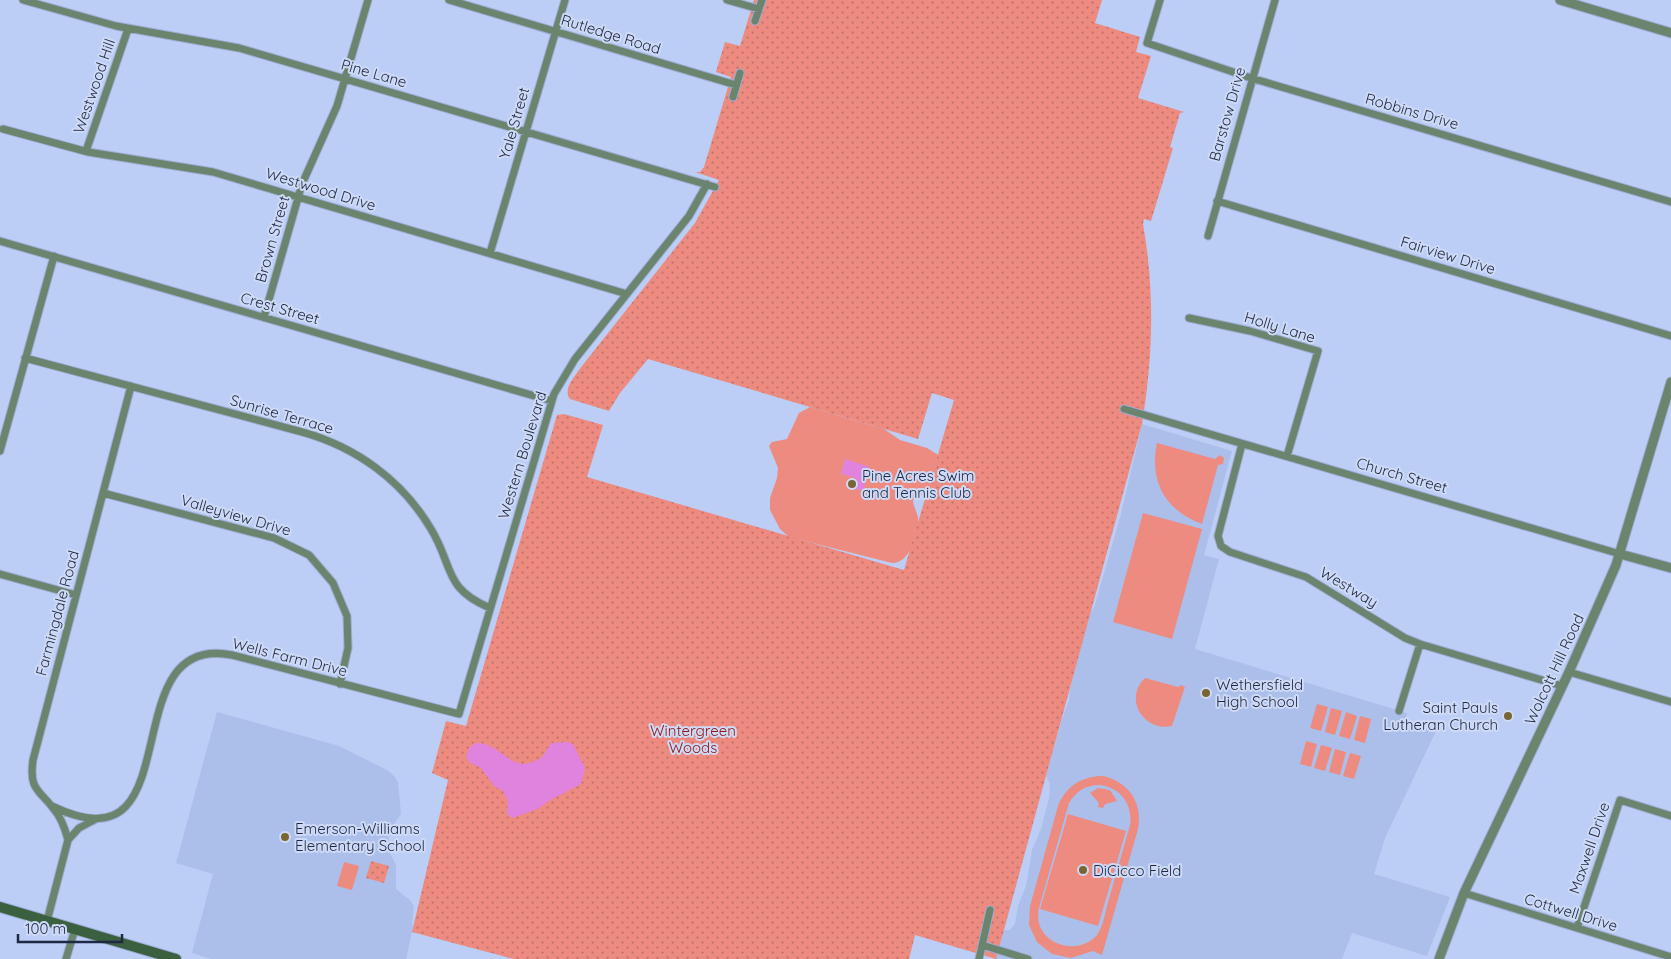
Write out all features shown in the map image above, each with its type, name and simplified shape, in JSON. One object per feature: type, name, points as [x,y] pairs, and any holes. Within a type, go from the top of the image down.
[{"type":"main road","points":[[0,907],[176,959]]},
{"type":"street","name":"Pine Lane","points":[[23,0],[128,29],[233,47],[715,187]]},
{"type":"street","name":"Brown Street","points":[[264,318],[310,162],[335,111],[368,0]]},
{"type":"street","name":"Rutledge Road","points":[[449,0],[736,85]]},
{"type":"street","name":"Yale Street","points":[[490,254],[565,0]]},
{"type":"street","points":[[727,0],[759,10]]},
{"type":"street","points":[[755,21],[762,0]]},
{"type":"street","name":"Robbins Drive","points":[[1160,0],[1147,43],[1251,78],[1671,202]]},
{"type":"street","name":"Barstow Drive","points":[[1208,236],[1251,78],[1275,0]]},
{"type":"street","points":[[1560,0],[1671,33]]},
{"type":"street","name":"Westwood Hill","points":[[86,151],[128,29]]},
{"type":"street","points":[[733,97],[740,73]]},
{"type":"street","name":"Westwood Drive","points":[[3,129],[86,151],[197,168],[627,294]]},
{"type":"street","name":"Western Boulevard","points":[[459,714],[552,401],[571,365],[687,218],[707,184]]},
{"type":"street","name":"Fairview Drive","points":[[1217,201],[1671,336]]},
{"type":"street","name":"Crest Street","points":[[0,241],[552,401]]},
{"type":"street","points":[[0,451],[54,256]]},
{"type":"street","name":"Holly Lane","points":[[1189,318],[1250,331],[1318,351],[1287,456]]},
{"type":"street","name":"Sunrise Terrace","points":[[25,358],[310,434],[335,443],[358,455],[392,481],[421,514],[435,536],[454,581],[461,592],[490,608]]},
{"type":"street","name":"Wolcott Hill Road","points":[[1439,959],[1464,893],[1569,672],[1620,554],[1671,382]]},
{"type":"street","name":"Farmingdale Road","points":[[68,840],[63,824],[52,806],[42,797],[35,786],[32,763],[131,386]]},
{"type":"street","name":"Church Street","points":[[1124,409],[1671,568]]},
{"type":"street","name":"Westway","points":[[1242,444],[1218,536],[1220,546],[1230,552],[1306,577],[1405,638],[1562,686]]},
{"type":"street","name":"Valleyview Drive","points":[[103,493],[274,538],[294,546],[311,556],[333,583],[347,616],[348,648],[340,684]]},
{"type":"street","points":[[0,574],[76,594]]},
{"type":"street","points":[[1399,711],[1420,644]]},
{"type":"street","name":"Wells Farm Drive","points":[[68,840],[80,828],[96,819],[114,816],[134,799],[140,785],[167,686],[177,670],[191,659],[204,654],[227,654],[459,714]]},
{"type":"street","points":[[1569,672],[1671,702]]},
{"type":"street","name":"Maxwell Drive","points":[[1577,928],[1620,800],[1671,816]]},
{"type":"street","points":[[52,806],[96,819]]},
{"type":"street","points":[[47,921],[68,840]]},
{"type":"street","name":"Cottwell Drive","points":[[1464,893],[1671,957]]},
{"type":"street","points":[[979,959],[990,910]]},
{"type":"street","points":[[66,959],[75,929]]},
{"type":"street","points":[[982,945],[1028,959]]},
{"type":"shaded area","name":"Wethersfield High School","points":[[1142,424],[1232,451],[1204,555],[1219,559],[1195,649],[1407,713],[1406,721],[1436,731],[1385,838],[1374,874],[1450,897],[1427,956],[1352,933],[1342,959],[996,959],[1004,930],[1010,930],[1015,924],[1018,906],[1026,886],[1032,850],[1041,829],[1049,798],[1050,784],[1046,776],[1069,700],[1070,688],[1090,613],[1094,608],[1121,514]]},
{"type":"shaded area","points":[[845,459],[870,467],[863,491],[853,488],[856,478],[841,474]]},
{"type":"shaded area","name":"Emerson-Williams Elementary School","points":[[217,712],[339,746],[387,770],[394,776],[398,782],[401,814],[389,831],[388,849],[396,865],[396,889],[411,901],[414,907],[413,927],[406,959],[211,959],[192,953],[213,874],[176,863]]},
{"type":"shaded area","points":[[568,742],[573,744],[585,768],[581,784],[537,809],[513,818],[507,814],[508,802],[503,791],[494,786],[481,768],[469,762],[466,756],[470,747],[476,743],[490,746],[512,760],[523,764],[535,761],[543,756],[552,743]]},
{"type":"green space","name":"Wintergreen Woods","points":[[754,0],[1102,0],[1095,23],[1140,37],[1136,52],[1151,56],[1138,98],[1184,112],[1180,113],[1170,147],[1173,148],[1151,221],[1144,219],[1143,224],[1151,299],[1151,324],[1146,399],[1142,424],[996,959],[915,935],[909,959],[514,959],[412,932],[448,780],[432,773],[446,721],[466,726],[557,415],[564,414],[603,425],[587,477],[904,570],[954,400],[932,393],[918,439],[648,359],[620,393],[609,411],[570,399],[568,395],[573,378],[695,223],[719,180],[695,172],[700,172],[704,167],[731,77],[716,72],[725,42],[740,46]]},
{"type":"green space","name":"Pine Acres Swim and Tennis Club","points":[[810,407],[884,429],[900,440],[927,448],[938,455],[927,494],[916,497],[913,500],[918,519],[915,540],[908,553],[898,562],[892,563],[789,537],[780,529],[770,510],[770,498],[777,478],[778,468],[769,446],[772,442],[787,439],[799,413]]},
{"type":"green space","points":[[1157,443],[1215,459],[1220,455],[1224,458],[1223,464],[1218,465],[1202,524],[1178,511],[1169,503],[1163,493],[1155,470]]},
{"type":"green space","points":[[1143,513],[1202,529],[1172,639],[1113,622]]},
{"type":"green space","points":[[1145,678],[1178,687],[1181,685],[1185,687],[1172,726],[1162,727],[1153,724],[1145,719],[1140,712],[1136,704],[1136,695],[1139,686]]},
{"type":"green space","points":[[1317,704],[1328,707],[1321,731],[1310,728]]},
{"type":"green space","points":[[1331,708],[1342,711],[1335,735],[1325,732]]},
{"type":"green space","points":[[1346,712],[1357,716],[1350,739],[1339,736]]},
{"type":"green space","points":[[1360,716],[1371,719],[1365,743],[1354,740]]},
{"type":"green space","points":[[1306,741],[1317,744],[1311,767],[1300,764]]},
{"type":"green space","points":[[1321,745],[1332,748],[1325,771],[1314,768]]},
{"type":"green space","points":[[1335,749],[1346,752],[1340,775],[1329,772]]},
{"type":"green space","points":[[1350,753],[1361,756],[1354,779],[1343,776]]},
{"type":"green space","points":[[1103,776],[1120,783],[1132,795],[1138,811],[1138,829],[1102,955],[1093,951],[1071,958],[1052,954],[1037,942],[1029,925],[1030,906],[1061,799],[1070,788],[1082,780]],"holes":[[[1095,785],[1107,787],[1120,794],[1124,799],[1130,811],[1130,825],[1103,922],[1097,935],[1088,942],[1078,946],[1067,946],[1048,938],[1042,930],[1038,920],[1039,908],[1069,803],[1078,792],[1086,788]]]},
{"type":"green space","points":[[1098,788],[1110,790],[1117,801],[1105,804],[1103,808],[1098,807],[1099,803],[1090,793]]},
{"type":"green space","name":"DiCicco Field","points":[[1068,814],[1126,831],[1098,926],[1040,909]]},
{"type":"green space","points":[[371,861],[389,866],[384,883],[366,878]]},
{"type":"green space","points":[[344,862],[359,866],[352,890],[337,886]]},
{"type":"place","name":"Pine Acres Swim and Tennis Club","points":[[852,484]]},
{"type":"place","name":"Wethersfield High School","points":[[1206,693]]},
{"type":"place","name":"Saint Pauls Lutheran Church","points":[[1508,716]]},
{"type":"place","name":"Emerson-Williams Elementary School","points":[[285,837]]},
{"type":"place","name":"DiCicco Field","points":[[1083,870]]}]
